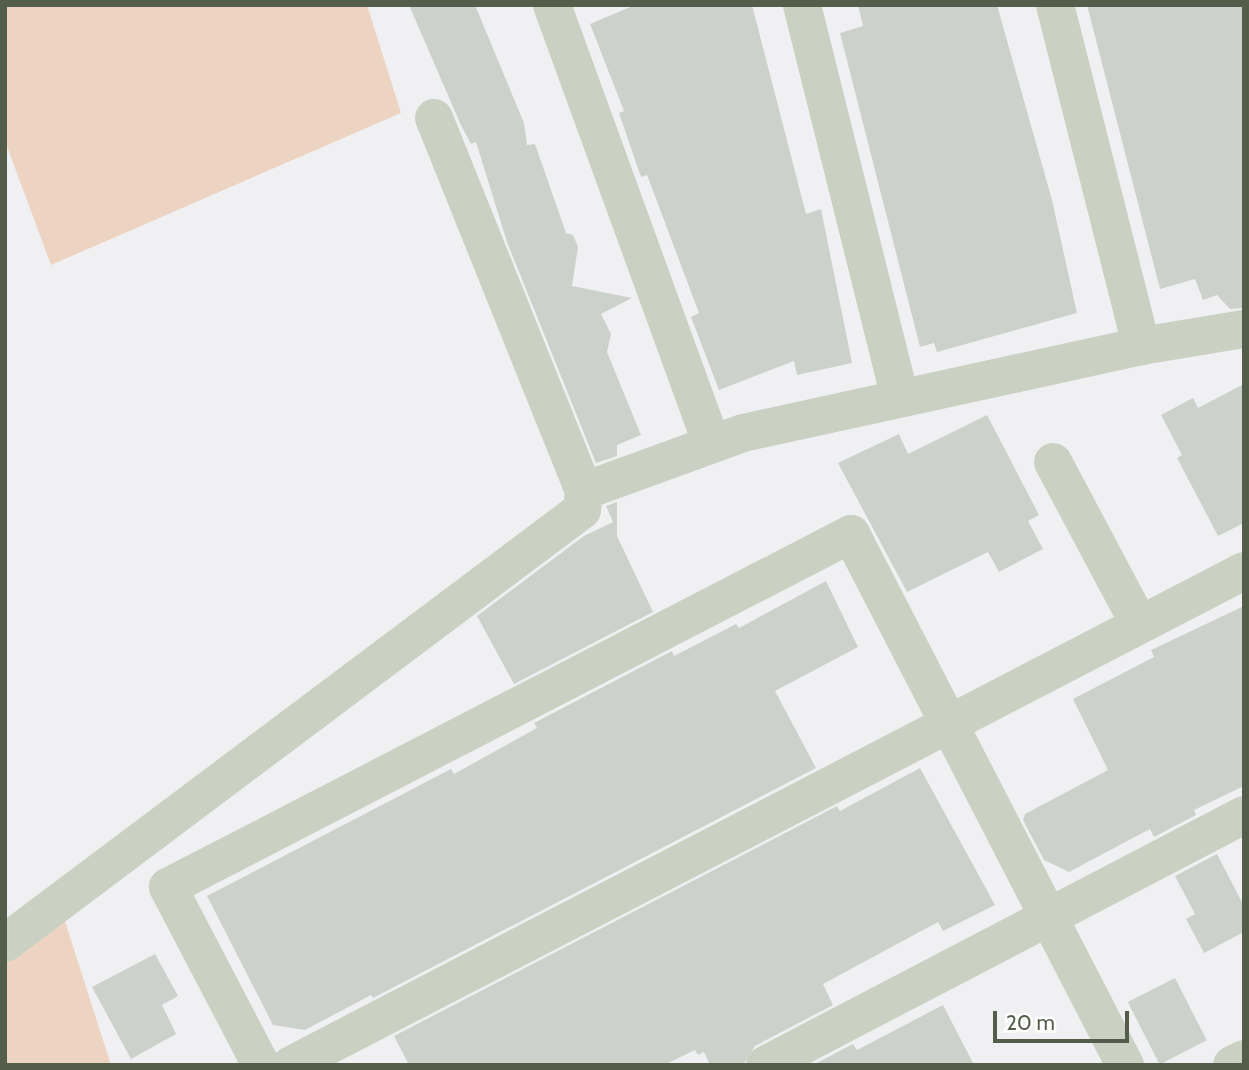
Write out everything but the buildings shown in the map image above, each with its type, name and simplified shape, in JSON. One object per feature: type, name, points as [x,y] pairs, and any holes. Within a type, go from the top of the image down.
[{"type":"street","points":[[552,5],[711,442]]},
{"type":"street","points":[[802,5],[900,398]]},
{"type":"street","points":[[1055,5],[1141,346]]},
{"type":"street","points":[[5,943],[582,510],[584,491],[434,118]]},
{"type":"street","points":[[584,491],[711,442],[1141,346],[1244,329]]},
{"type":"street","points":[[1053,462],[1139,624]]},
{"type":"street","points":[[261,1065],[168,887],[851,534],[947,728],[1125,1065]]},
{"type":"street","points":[[291,1065],[947,728],[1139,624],[1244,571]]},
{"type":"street","points":[[765,1065],[1244,815]]},
{"type":"street","points":[[1232,1065],[1244,1059]]},
{"type":"shaded area","points":[[5,5],[367,5],[401,113],[51,265],[5,141]]},
{"type":"shaded area","points":[[62,912],[111,1065],[5,1065],[5,953]]}]
